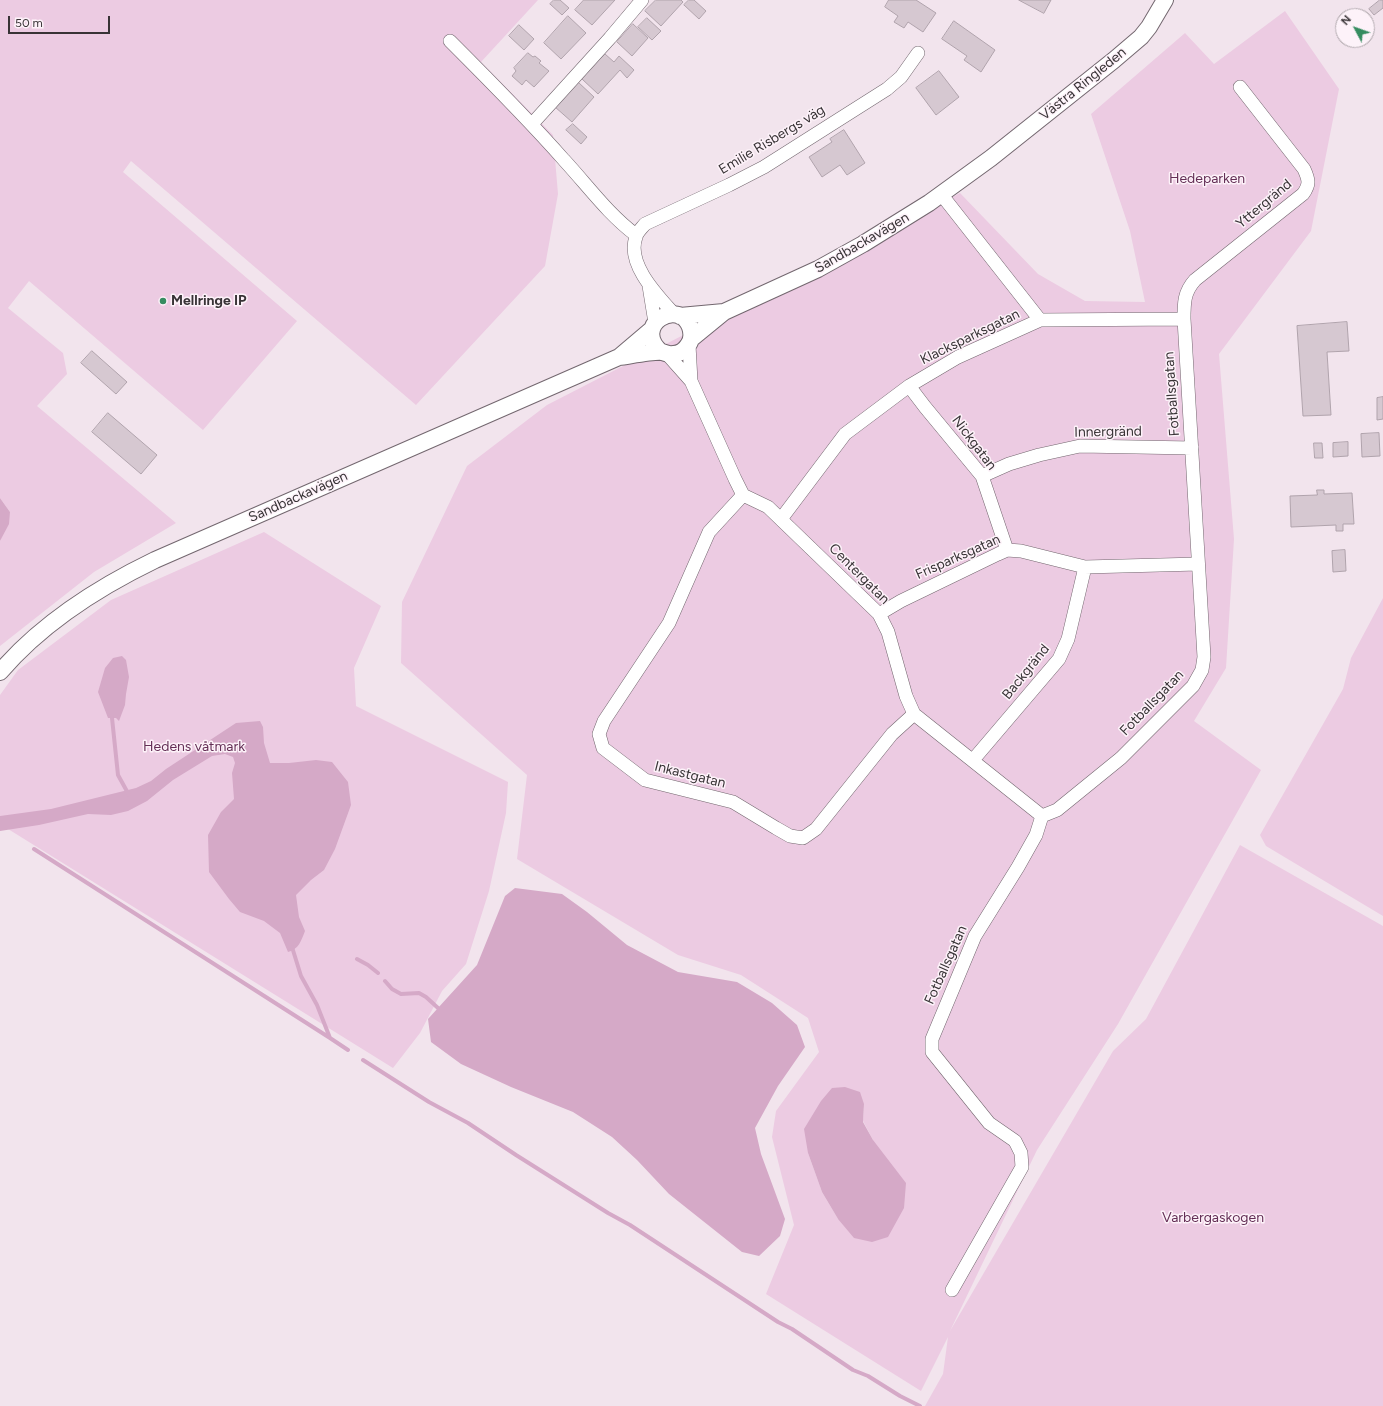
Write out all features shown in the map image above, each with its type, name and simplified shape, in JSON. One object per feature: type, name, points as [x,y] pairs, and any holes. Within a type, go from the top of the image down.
[{"type":"street","points":[[532,124],[642,0]]},
{"type":"street","name":"Västra Ringleden","points":[[991,158],[1129,47],[1149,27],[1165,0]]},
{"type":"street","points":[[450,41],[532,124],[606,208],[623,225],[636,235],[633,252],[649,286],[677,315],[686,320],[690,326],[691,381]]},
{"type":"street","name":"Emilie Risbergs väg","points":[[636,235],[645,224],[764,167],[886,89],[901,77],[918,52]]},
{"type":"street","name":"Yttergränd","points":[[1184,319],[1184,301],[1189,287],[1195,280],[1303,194],[1308,187],[1308,178],[1304,169],[1240,87]]},
{"type":"street","name":"Sandbackavägen","points":[[690,342],[724,312],[825,265],[863,244],[913,214],[991,158]]},
{"type":"street","points":[[941,194],[1040,320],[1184,319]]},
{"type":"street","points":[[649,286],[654,326]]},
{"type":"street","name":"Sandbackavägen","points":[[677,315],[724,312]]},
{"type":"street","points":[[677,315],[667,315],[660,318],[654,326],[651,336],[653,342],[691,381],[743,495]]},
{"type":"street","name":"Fotballsgatan","points":[[952,1290],[1022,1167],[1021,1153],[1015,1141],[988,1124],[932,1052],[932,1038],[975,936],[1036,835],[1042,816],[1057,810],[1121,758],[1193,686],[1202,670],[1204,657],[1184,319]]},
{"type":"street","name":"Klacksparksgatan","points":[[781,519],[845,434],[910,386],[958,357],[1040,320]]},
{"type":"street","name":"Sandbackavägen","points":[[0,672],[32,639],[50,624],[74,606],[118,579],[149,563],[619,357],[654,326]]},
{"type":"street","points":[[664,353],[680,353],[690,342]]},
{"type":"street","name":"Sandbackavägen","points":[[619,357],[664,353]]},
{"type":"street","name":"Nickgatan","points":[[910,386],[925,407],[982,476],[1008,550]]},
{"type":"street","name":"Innergränd","points":[[982,476],[1009,464],[1039,454],[1080,446],[1192,448]]},
{"type":"street","name":"Centergatan","points":[[743,495],[768,507],[879,614],[888,632],[906,696],[914,714],[1042,816]]},
{"type":"street","name":"Inkastgatan","points":[[743,495],[709,532],[669,623],[604,722],[599,734],[603,748],[645,780],[733,802],[790,836],[803,838],[816,829],[892,734],[914,714]]},
{"type":"street","name":"Frisparksgatan","points":[[879,614],[1008,550],[1021,550],[1085,567],[1198,564]]},
{"type":"street","name":"Backgränd","points":[[973,760],[1059,659],[1068,639],[1085,567]]},
{"type":"green space","points":[[0,0],[538,0],[481,62],[553,135],[558,194],[545,266],[416,405],[131,161],[123,172],[297,321],[203,430],[29,281],[8,308],[63,353],[67,374],[37,406],[176,523],[94,572],[0,646],[0,541],[10,512],[0,498]]},
{"type":"green space","points":[[1285,11],[1339,89],[1311,231],[1219,354],[1234,539],[1226,668],[1194,721],[1261,770],[1118,1024],[1037,1150],[950,1331],[1113,1051],[1146,1019],[1240,845],[1383,926],[1383,1406],[925,1406],[943,1374],[948,1337],[921,1391],[766,1294],[794,1225],[772,1137],[776,1111],[819,1052],[808,1018],[741,975],[678,955],[517,859],[527,775],[401,663],[402,602],[467,466],[547,405],[960,193],[1038,274],[1085,301],[1145,302],[1130,231],[1091,114],[1185,33],[1214,64]],"holes":[[[864,1104],[863,1121],[873,1140],[838,1219],[822,1192],[808,1153]]]},
{"type":"green space","name":"Hedens våtmark","points":[[264,532],[381,606],[354,668],[356,706],[508,782],[506,813],[489,891],[466,964],[442,991],[420,1033],[393,1068],[0,824],[0,695],[18,670],[111,600]]},
{"type":"green space","points":[[1383,598],[1383,916],[1266,846],[1260,835],[1343,689],[1351,658]]},
{"type":"shaded area","points":[[0,498],[10,512],[9,524],[0,541]]},
{"type":"shaded area","points":[[122,656],[126,660],[129,677],[125,705],[119,721],[116,718],[108,718],[98,692],[105,668],[113,658]]},
{"type":"shaded area","points":[[260,721],[263,727],[264,743],[270,763],[289,763],[316,760],[332,762],[348,782],[351,805],[335,849],[324,870],[296,895],[299,917],[305,931],[299,944],[292,951],[288,952],[280,933],[264,921],[240,912],[209,872],[208,835],[221,812],[234,799],[232,773],[235,763],[233,757],[225,754],[212,756],[173,780],[147,801],[128,811],[111,815],[88,814],[39,825],[0,831],[0,816],[51,809],[136,788],[151,781],[166,769],[236,723]]},
{"type":"shaded area","points":[[515,888],[562,894],[587,912],[627,945],[678,972],[737,982],[772,1003],[797,1025],[805,1047],[778,1086],[755,1128],[761,1154],[785,1219],[780,1236],[759,1256],[742,1252],[669,1194],[637,1160],[612,1137],[573,1112],[511,1087],[461,1064],[431,1042],[428,1019],[477,965],[505,896]]},
{"type":"shaded area","points":[[845,1087],[860,1092],[864,1104],[863,1122],[873,1140],[906,1183],[904,1208],[888,1237],[872,1242],[854,1238],[838,1219],[822,1192],[808,1153],[804,1129],[821,1101],[832,1088]]},
{"type":"building","points":[[554,0],[560,0],[569,8],[562,15],[550,4]]},
{"type":"building","points":[[584,0],[615,0],[592,25],[575,10]]},
{"type":"building","points":[[656,0],[681,0],[683,2],[661,26],[645,11]]},
{"type":"building","points":[[689,0],[694,0],[706,11],[699,19],[684,5]]},
{"type":"building","points":[[889,0],[916,0],[936,13],[923,32],[908,22],[904,28],[894,22],[898,16],[885,7]]},
{"type":"building","points":[[1019,0],[1051,0],[1044,13]]},
{"type":"building","points":[[1380,0],[1383,0],[1383,8],[1375,14],[1375,8],[1370,8]]},
{"type":"building","points":[[568,16],[586,33],[561,59],[544,43]]},
{"type":"building","points":[[647,18],[661,31],[652,40],[638,27]]},
{"type":"building","points":[[954,21],[995,50],[981,72],[964,60],[967,56],[942,39]]},
{"type":"building","points":[[633,24],[648,38],[632,56],[617,42]]},
{"type":"building","points":[[519,25],[534,39],[524,50],[509,36]]},
{"type":"building","points":[[528,53],[541,61],[539,63],[549,71],[534,87],[526,80],[522,85],[512,76],[516,71],[514,68]]},
{"type":"building","points":[[605,54],[614,62],[619,56],[634,70],[627,78],[620,70],[598,94],[582,79]]},
{"type":"building","points":[[939,71],[959,97],[936,115],[916,88]]},
{"type":"building","points":[[578,82],[594,97],[572,122],[555,107]]},
{"type":"building","points":[[573,124],[587,137],[581,144],[566,130]]},
{"type":"building","points":[[844,130],[865,163],[847,175],[840,165],[822,177],[809,157],[832,142],[830,139]]},
{"type":"building","points":[[1347,322],[1349,351],[1327,352],[1331,415],[1303,416],[1297,326]]},
{"type":"building","points":[[92,351],[127,382],[116,394],[81,363]]},
{"type":"building","points":[[1383,397],[1383,419],[1377,420],[1377,398]]},
{"type":"building","points":[[108,413],[157,455],[141,474],[92,432]]},
{"type":"building","points":[[1379,433],[1380,456],[1362,457],[1361,434]]},
{"type":"building","points":[[1348,442],[1348,456],[1333,457],[1333,443]]},
{"type":"building","points":[[1314,443],[1322,443],[1323,458],[1315,458]]},
{"type":"building","points":[[1317,490],[1324,490],[1324,494],[1352,493],[1354,524],[1343,524],[1343,531],[1336,531],[1336,525],[1291,527],[1290,496],[1317,495]]},
{"type":"building","points":[[1345,550],[1346,571],[1333,572],[1332,551]]},
{"type":"waterway","points":[[112,718],[118,775],[129,795]]},
{"type":"waterway","points":[[34,849],[330,1038]]},
{"type":"waterway","points":[[292,947],[301,976],[317,1005],[330,1038],[348,1050]]},
{"type":"waterway","points":[[357,959],[378,973]]},
{"type":"waterway","points":[[385,981],[392,989],[401,994],[419,993],[438,1008]]},
{"type":"waterway","points":[[363,1060],[429,1102],[468,1123],[608,1213],[630,1225],[853,1370],[868,1376],[900,1396],[920,1406]]},
{"type":"place","name":"Mellringe IP","points":[[163,301]]},
{"type":"park label","name":"Hedeparken","points":[[1207,179]]},
{"type":"park label","name":"Varbergaskogen","points":[[1213,1218]]}]
